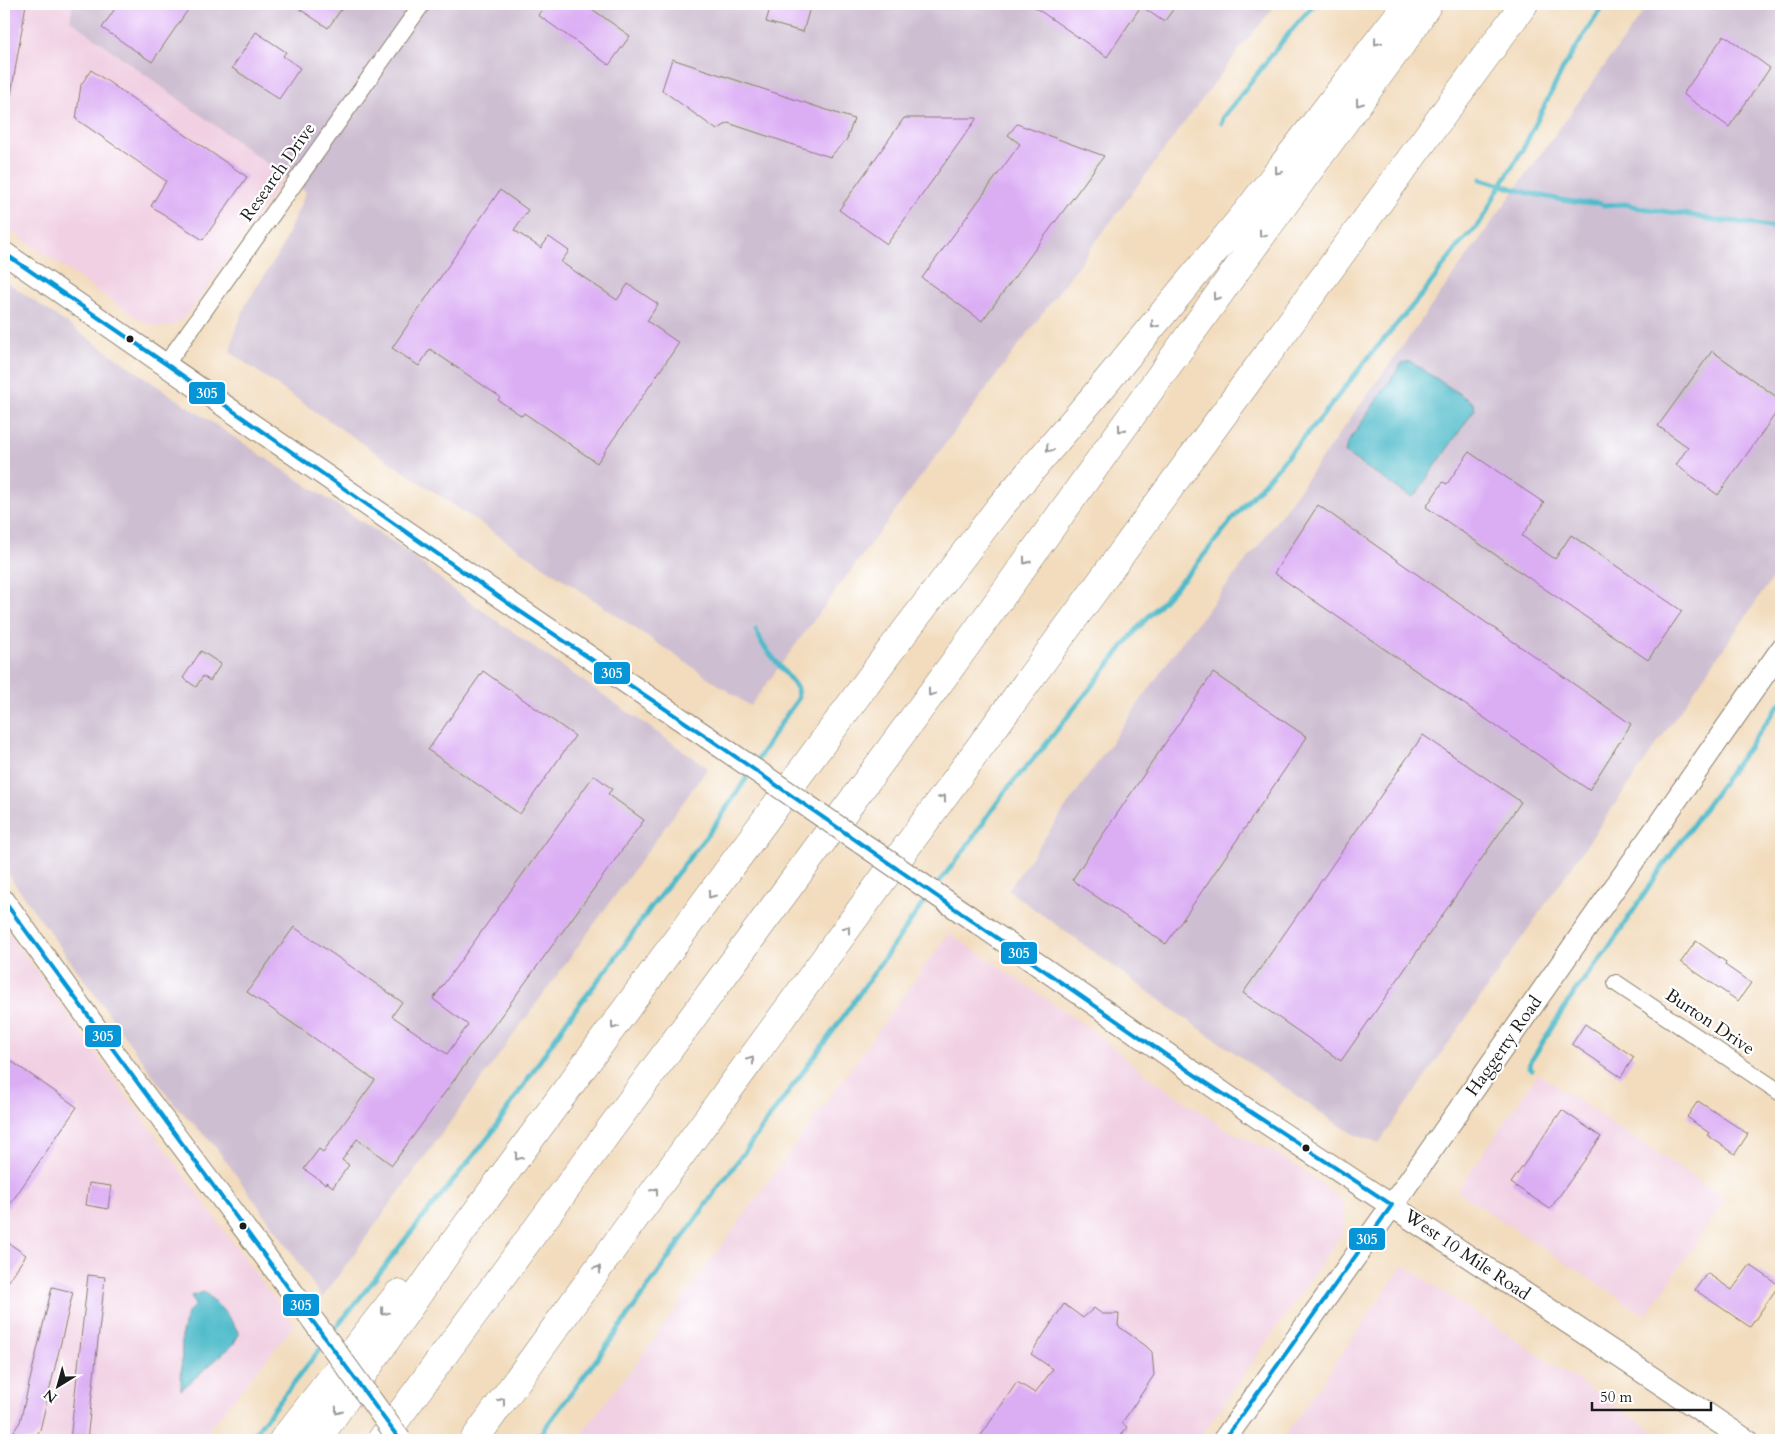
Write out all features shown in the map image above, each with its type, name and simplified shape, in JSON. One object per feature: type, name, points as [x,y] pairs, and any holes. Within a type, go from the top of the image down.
[{"type":"highway","points":[[317,1440],[455,1241],[875,672],[999,508],[1246,213],[1407,4]]},
{"type":"highway","points":[[381,1440],[953,664],[1244,258],[1408,36],[1428,4]]},
{"type":"highway","points":[[474,1440],[1524,4]]},
{"type":"highway","points":[[283,1440],[420,1266],[455,1241]]},
{"type":"main road","name":"West 10 Mile Road","points":[[4,253],[512,606],[707,736],[1205,1082],[1746,1440]]},
{"type":"main road","name":"Haggerty Road","points":[[1224,1440],[1392,1205],[1781,650]]},
{"type":"main road","points":[[4,900],[125,1069],[400,1440]]},
{"type":"street","name":"Research Drive","points":[[166,364],[422,4]]},
{"type":"street","name":"Burton Drive","points":[[1616,983],[1781,1093]]},
{"type":"shaded area","points":[[4,4],[73,4],[70,20],[285,177],[193,308],[182,320],[173,325],[161,327],[151,325],[137,318],[4,226]]},
{"type":"shaded area","points":[[73,4],[1277,4],[1241,47],[750,706],[230,352],[235,331],[246,304],[280,251],[306,192],[70,20]]},
{"type":"shaded area","points":[[1649,4],[1781,4],[1781,566],[1379,1143],[1355,1135],[1324,1115],[1183,1017],[1008,890],[1181,643],[1262,541]]},
{"type":"shaded area","points":[[4,280],[163,390],[385,537],[415,558],[457,593],[708,768],[322,1298],[226,1161],[214,1145],[173,1103],[4,869]]},
{"type":"shaded area","points":[[4,927],[266,1288],[295,1324],[200,1440],[4,1440]]},
{"type":"shaded area","points":[[949,933],[1093,1031],[1149,1077],[1229,1131],[1278,1154],[1321,1183],[1338,1197],[1343,1205],[1345,1219],[1340,1237],[1198,1440],[576,1440],[641,1357]]},
{"type":"shaded area","points":[[1538,1074],[1726,1199],[1646,1316],[1457,1191]]},
{"type":"shaded area","points":[[1403,1265],[1667,1440],[1282,1440]]},
{"type":"water","points":[[1410,361],[1473,403],[1475,409],[1416,494],[1411,497],[1345,453],[1347,444],[1402,363]]},
{"type":"water","points":[[204,1292],[224,1311],[239,1334],[233,1345],[181,1390],[182,1333],[187,1313],[195,1305],[191,1296]]},
{"type":"building","points":[[4,4],[26,4],[11,95],[4,94]]},
{"type":"building","points":[[118,4],[192,4],[152,62],[102,28]]},
{"type":"building","points":[[292,4],[345,4],[328,28]]},
{"type":"building","points":[[546,4],[585,4],[630,36],[609,65],[538,15]]},
{"type":"building","points":[[771,4],[811,4],[803,32],[766,22]]},
{"type":"building","points":[[1030,4],[1177,4],[1164,22],[1141,6],[1107,57]]},
{"type":"building","points":[[256,32],[286,52],[283,56],[300,68],[279,99],[232,68]]},
{"type":"building","points":[[1724,35],[1770,68],[1729,127],[1683,94]]},
{"type":"building","points":[[672,59],[854,119],[847,139],[830,157],[728,123],[717,130],[662,90]]},
{"type":"building","points":[[91,70],[247,177],[203,240],[151,206],[166,181],[76,119],[81,85]]},
{"type":"building","points":[[904,118],[977,118],[887,244],[839,210]]},
{"type":"building","points":[[1017,124],[1104,156],[982,321],[922,278],[1020,144],[1008,135]]},
{"type":"building","points":[[500,190],[528,210],[514,230],[541,248],[549,237],[569,251],[561,262],[617,300],[628,284],[658,304],[647,321],[679,343],[597,463],[524,413],[522,416],[498,400],[500,397],[430,349],[419,366],[392,348]]},
{"type":"building","points":[[1712,351],[1781,400],[1781,406],[1718,495],[1676,465],[1688,447],[1658,426]]},
{"type":"building","points":[[1469,452],[1544,503],[1522,536],[1555,559],[1571,535],[1682,611],[1648,660],[1426,507],[1443,482],[1447,484]]},
{"type":"building","points":[[1318,505],[1631,724],[1589,790],[1274,573]]},
{"type":"building","points":[[201,651],[221,664],[210,681],[203,676],[196,687],[183,678]]},
{"type":"building","points":[[483,671],[575,736],[520,814],[428,750]]},
{"type":"building","points":[[1213,673],[1307,737],[1166,944],[1072,880]]},
{"type":"building","points":[[1423,735],[1521,802],[1341,1061],[1243,993]]},
{"type":"building","points":[[594,775],[612,789],[608,794],[644,820],[392,1165],[357,1139],[342,1160],[349,1165],[333,1187],[326,1182],[325,1184],[304,1169],[319,1149],[323,1152],[375,1080],[247,992],[294,927],[402,1002],[392,1016],[447,1054],[468,1025],[433,999]]},
{"type":"building","points":[[1696,941],[1726,962],[1725,965],[1751,983],[1738,1001],[1681,962]]},
{"type":"building","points":[[1585,1024],[1634,1057],[1621,1077],[1572,1044]]},
{"type":"building","points":[[4,1056],[77,1107],[4,1213]]},
{"type":"building","points":[[1698,1101],[1748,1134],[1735,1154],[1707,1135],[1709,1133],[1687,1117]]},
{"type":"building","points":[[1562,1110],[1601,1137],[1550,1209],[1511,1183]]},
{"type":"building","points":[[89,1183],[111,1186],[108,1209],[86,1205]]},
{"type":"building","points":[[4,1240],[26,1255],[4,1288]]},
{"type":"building","points":[[1750,1265],[1779,1285],[1750,1327],[1695,1290],[1707,1273],[1732,1290]]},
{"type":"building","points":[[88,1275],[105,1277],[87,1440],[70,1440]]},
{"type":"building","points":[[52,1287],[73,1292],[40,1430],[33,1440],[8,1440],[20,1422]]},
{"type":"building","points":[[1064,1304],[1083,1318],[1094,1308],[1102,1314],[1119,1314],[1118,1326],[1152,1352],[1154,1375],[1122,1423],[1127,1427],[1118,1440],[978,1440],[1017,1382],[1035,1393],[1053,1369],[1031,1354]]},
{"type":"waterway","points":[[1222,123],[1223,117],[1279,45],[1315,4]]},
{"type":"waterway","points":[[936,886],[965,849],[1006,790],[1042,749],[1137,629],[1196,565],[1235,516],[1320,419],[1372,353],[1425,291],[1461,242],[1475,229],[1523,149],[1564,67],[1604,4]]},
{"type":"waterway","points":[[1481,179],[1528,193],[1562,200],[1604,205],[1625,204],[1715,221],[1732,221],[1781,229]]},
{"type":"waterway","points":[[755,764],[798,699],[797,688],[763,645],[756,630]]},
{"type":"waterway","points":[[1532,1070],[1530,1068],[1531,1061],[1575,991],[1605,953],[1663,866],[1781,702]]},
{"type":"waterway","points":[[330,1335],[491,1134],[568,1019],[715,825],[750,773]]},
{"type":"waterway","points":[[536,1440],[608,1344],[929,895]]},
{"type":"waterway","points":[[249,1440],[324,1344]]},
{"type":"transit line","name":"305","points":[[4,253],[512,606],[707,737],[1205,1082],[1392,1205],[1224,1440]]},
{"type":"transit line","name":"305","points":[[4,901],[400,1440]]}]
